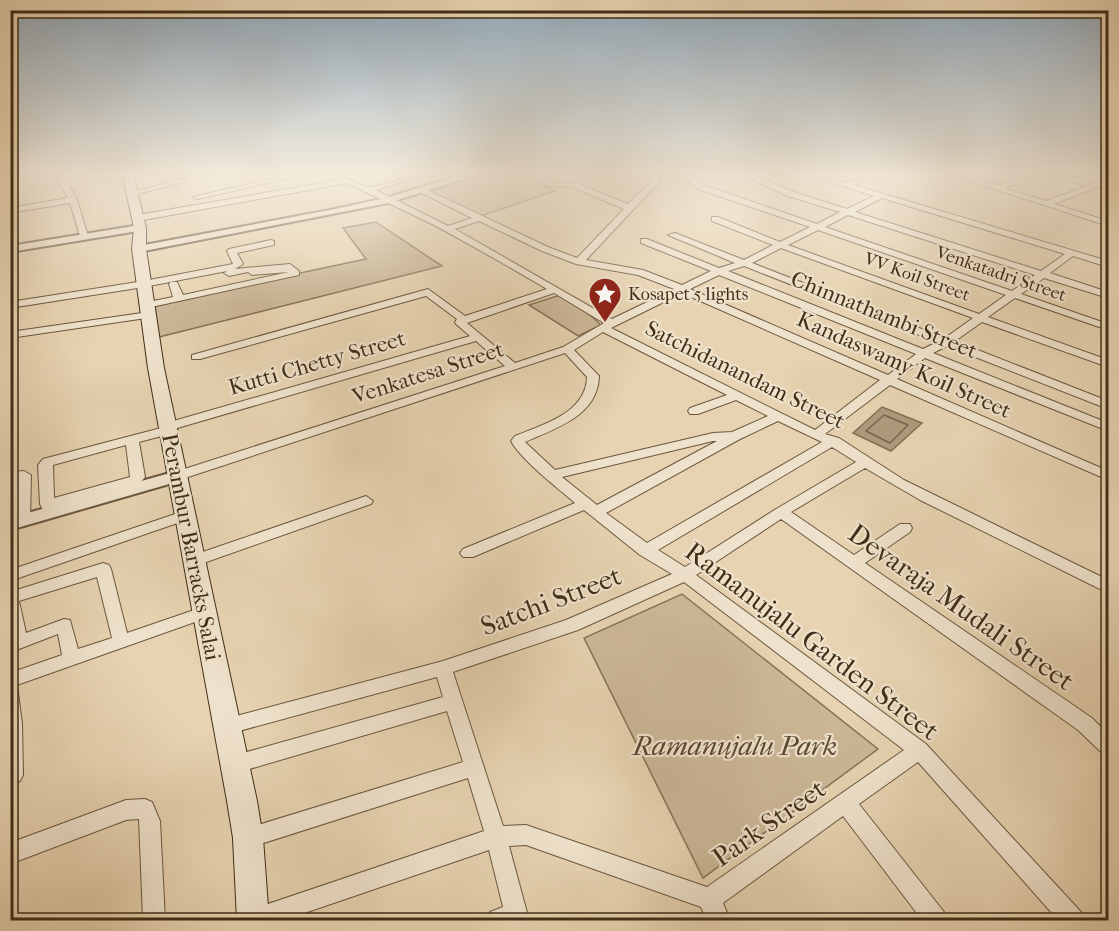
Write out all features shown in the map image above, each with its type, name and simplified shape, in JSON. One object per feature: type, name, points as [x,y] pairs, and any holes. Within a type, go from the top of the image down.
[{"type":"main road","name":"Perambur Barracks Salai","points":[[138,216],[139,249],[168,429],[203,613],[236,764],[248,838],[252,920]]},
{"type":"street","points":[[78,216],[84,236]]},
{"type":"street","points":[[10,249],[84,236],[171,216]]},
{"type":"street","points":[[139,249],[311,216]]},
{"type":"street","name":"Satchidanandam Street","points":[[419,216],[554,290],[608,325],[778,416],[816,435],[834,441],[897,482],[1108,587]]},
{"type":"street","name":"Kandaswamy Koil Street","points":[[476,216],[579,262],[640,272],[684,290],[1108,476]]},
{"type":"street","points":[[579,262],[622,216]]},
{"type":"street","name":"Venkatadri Street","points":[[783,216],[1104,325]]},
{"type":"street","name":"Venkatesa Street","points":[[177,476],[567,349],[608,325],[719,271],[744,263],[837,216]]},
{"type":"street","points":[[860,216],[1108,295]]},
{"type":"street","points":[[952,216],[1108,264]]},
{"type":"street","points":[[1085,216],[1108,224]]},
{"type":"street","points":[[445,230],[479,218]]},
{"type":"street","name":"VV Koil Street","points":[[715,219],[780,245],[1108,364]]},
{"type":"street","points":[[672,235],[1108,405]]},
{"type":"street","name":"Chinnathambi Street","points":[[644,241],[926,352],[1108,427]]},
{"type":"street","points":[[145,286],[236,266],[238,264],[232,251],[271,243]]},
{"type":"street","points":[[816,435],[926,352],[945,343],[1072,253]]},
{"type":"street","points":[[10,305],[174,284],[251,269],[252,272],[260,272],[290,267],[296,273],[179,299],[148,310],[10,335]]},
{"type":"street","points":[[174,284],[179,299]]},
{"type":"street","points":[[514,368],[460,322],[554,290]]},
{"type":"street","points":[[196,357],[428,292],[464,320]]},
{"type":"street","points":[[1104,325],[1108,315]]},
{"type":"street","name":"Kutti Chetty Street","points":[[49,508],[45,465],[48,462],[132,440],[477,338]]},
{"type":"street","name":"Ramanujalu Garden Street","points":[[567,349],[594,378],[587,402],[518,441],[551,475],[645,551],[685,575],[919,750],[1073,921]]},
{"type":"street","points":[[694,411],[738,395]]},
{"type":"street","points":[[468,553],[590,508],[778,416]]},
{"type":"street","points":[[551,475],[713,436],[735,436]]},
{"type":"street","points":[[10,476],[24,475],[17,518],[135,480],[138,477],[132,440]]},
{"type":"street","points":[[645,551],[834,441]]},
{"type":"street","name":"Satchi Street","points":[[228,726],[443,668],[572,625],[685,575],[781,512],[866,462]]},
{"type":"street","points":[[49,508],[177,476]]},
{"type":"street","points":[[193,561],[366,501]]},
{"type":"street","name":"Devaraja Mudali Street","points":[[781,512],[1085,724],[1108,746]]},
{"type":"street","points":[[10,576],[184,516]]},
{"type":"street","points":[[853,564],[905,528]]},
{"type":"street","points":[[71,658],[64,626],[19,642],[10,598],[103,569],[122,641]]},
{"type":"street","points":[[10,680],[203,613]]},
{"type":"street","points":[[443,668],[496,837],[511,918]]},
{"type":"street","points":[[10,688],[13,775],[10,776]]},
{"type":"street","points":[[236,764],[454,700]]},
{"type":"street","name":"Park Street","points":[[709,899],[919,750]]},
{"type":"street","points":[[248,838],[473,768]]},
{"type":"street","points":[[846,804],[936,921]]},
{"type":"street","points":[[10,855],[126,810],[145,809],[150,821],[154,921]]},
{"type":"street","points":[[252,920],[496,837],[526,835],[709,899],[719,921]]},
{"type":"green space","points":[[376,222],[442,266],[159,337],[154,304],[366,259],[343,228]]},
{"type":"green space","points":[[566,293],[601,325],[578,336],[529,305]]},
{"type":"green space","name":"Ramanujalu Park","points":[[682,594],[878,749],[703,878],[584,638]]},
{"type":"water","points":[[882,407],[922,423],[891,451],[853,433]]},
{"type":"place","name":"Kosapet 5 lights","points":[[605,323]]}]
